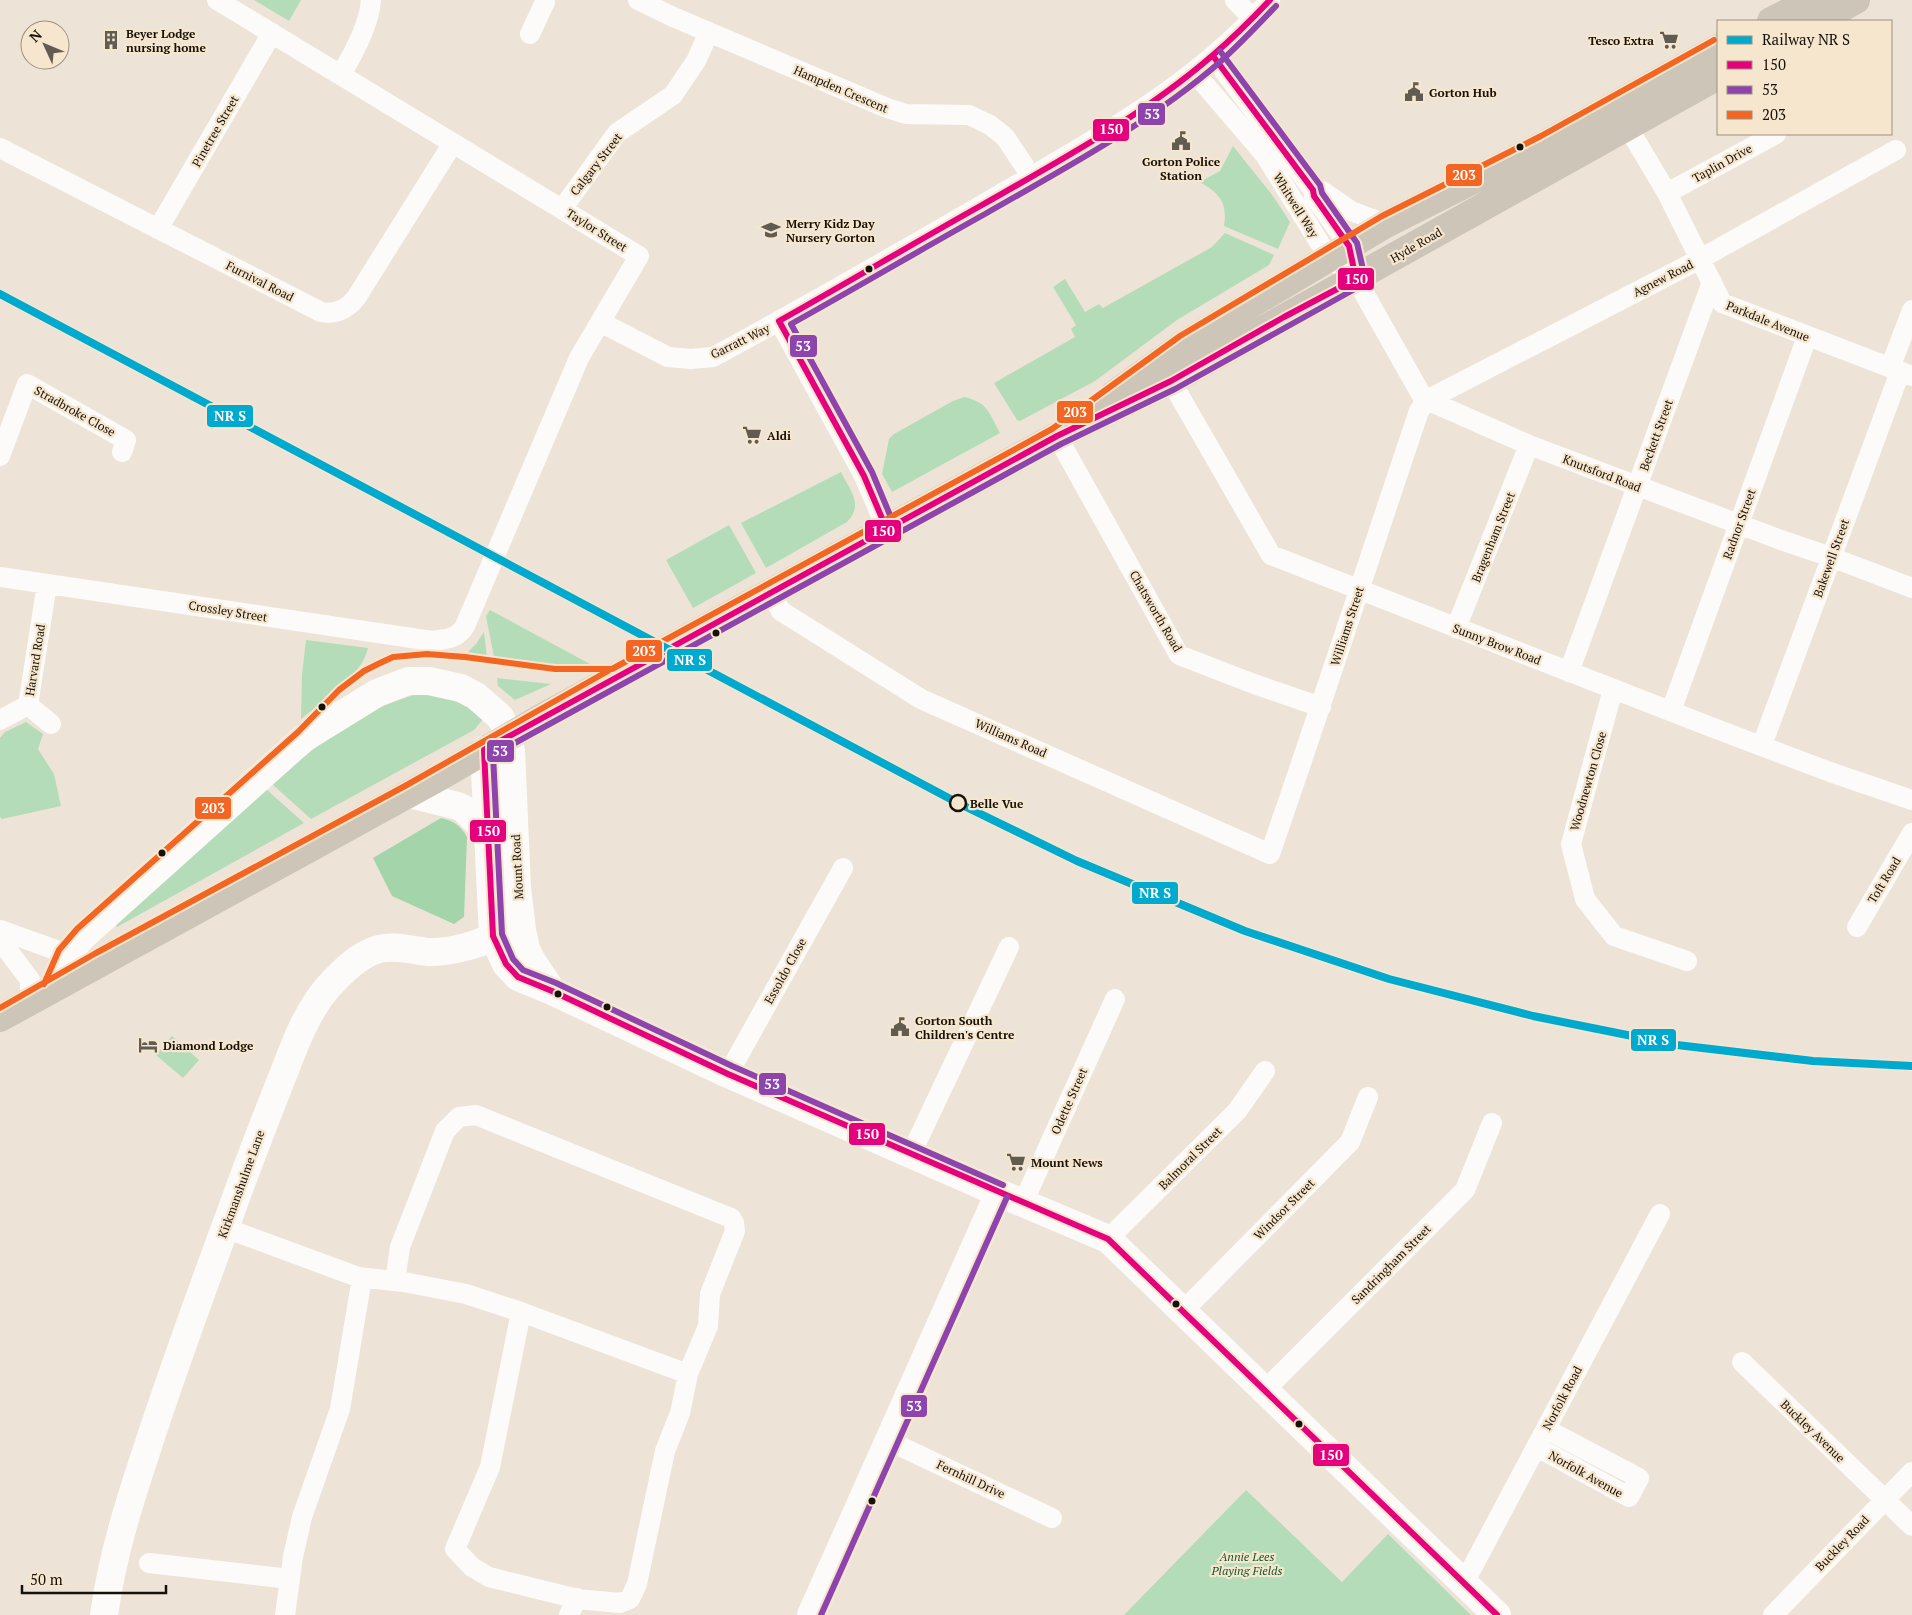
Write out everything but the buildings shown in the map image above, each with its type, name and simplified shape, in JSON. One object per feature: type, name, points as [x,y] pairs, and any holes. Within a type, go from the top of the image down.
[{"type":"highway","points":[[1773,20],[1812,0]]},
{"type":"highway","points":[[1820,20],[1856,0]]},
{"type":"highway","name":"Hyde Road","points":[[0,1018],[100,961],[409,794],[509,736],[1057,436],[1171,381],[1356,279],[1621,116],[1717,49]]},
{"type":"highway","name":"Hyde Road","points":[[1057,436],[1184,344],[1386,224],[1545,144],[1621,116],[1717,76]]},
{"type":"main road","points":[[41,994],[67,954],[82,936],[304,738],[378,693],[408,681],[429,681],[461,688],[476,696],[500,717],[509,736]]},
{"type":"main road","name":"Mount Road","points":[[509,736],[513,780],[516,888],[526,948],[532,961],[552,991]]},
{"type":"main road","points":[[484,750],[493,936],[510,969],[518,977],[552,991],[728,1074],[1108,1239],[1496,1615]]},
{"type":"main road","points":[[409,794],[464,809],[488,834]]},
{"type":"main road","points":[[493,936],[503,928],[516,888]]},
{"type":"main road","name":"Kirkmanshulme Lane","points":[[104,1615],[115,1556],[127,1511],[181,1347],[306,1018],[327,989],[348,966],[376,950],[388,948],[448,952],[493,936]]},
{"type":"main road","points":[[811,1615],[890,1441],[1011,1198]]},
{"type":"street","name":"Taylor Street","points":[[217,0],[639,256],[580,358],[474,605],[461,633],[455,637]]},
{"type":"street","points":[[341,74],[363,30],[372,0]]},
{"type":"street","name":"Hampden Crescent","points":[[638,0],[708,32],[887,108],[906,114],[969,115],[990,125],[1005,137],[1031,176]]},
{"type":"street","points":[[1235,0],[1253,20]]},
{"type":"street","name":"Garratt Way","points":[[600,322],[668,357],[691,359],[713,357],[780,321],[1141,110],[1213,56],[1253,20],[1270,0]]},
{"type":"street","points":[[530,34],[544,1]]},
{"type":"street","name":"Calgary Street","points":[[562,209],[617,134],[672,95],[696,61],[708,32]]},
{"type":"street","name":"Pinetree Street","points":[[158,229],[272,34]]},
{"type":"street","name":"Whitwell Way","points":[[1213,56],[1314,190],[1314,196],[1339,252]]},
{"type":"street","name":"Whitwell Way","points":[[1194,72],[1265,155],[1339,252],[1356,279]]},
{"type":"street","name":"Parkdale Avenue","points":[[1621,116],[1667,193],[1722,303],[1901,372]]},
{"type":"street","name":"Taplin Drive","points":[[1667,193],[1774,135]]},
{"type":"street","name":"Furnival Road","points":[[0,148],[321,312],[331,314],[350,306],[356,298],[453,143]]},
{"type":"street","name":"Agnew Road","points":[[1427,400],[1700,259],[1896,150]]},
{"type":"street","name":"Whitwell Way","points":[[1314,190],[1322,191],[1351,210],[1386,224]]},
{"type":"street","name":"Knutsford Road","points":[[1356,279],[1417,390],[1427,400],[1529,445],[1739,524],[1831,556],[1912,588]]},
{"type":"street","name":"Beckett Street","points":[[1569,672],[1712,282]]},
{"type":"street","name":"Bakewell Street","points":[[1762,745],[1901,372],[1912,310]]},
{"type":"street","points":[[780,321],[864,476],[887,530]]},
{"type":"street","name":"Radnor Street","points":[[1671,711],[1807,337]]},
{"type":"street","name":"Sunny Brow Road","points":[[1171,381],[1271,554],[1569,672],[1830,772],[1912,800]]},
{"type":"street","name":"Stradbroke Close","points":[[0,456],[27,384],[126,440],[122,452]]},
{"type":"street","name":"Williams Street","points":[[1270,854],[1419,412],[1427,400]]},
{"type":"street","name":"Chatsworth Road","points":[[1057,436],[1179,655],[1321,707]]},
{"type":"street","name":"Bragenham Street","points":[[1456,628],[1529,445]]},
{"type":"street","name":"Crossley Street","points":[[0,577],[432,640],[455,637]]},
{"type":"street","name":"Harvard Road","points":[[0,720],[28,705],[47,584]]},
{"type":"street","name":"Williams Road","points":[[770,594],[781,611],[921,698],[1270,854]]},
{"type":"street","name":"Woodnewton Close","points":[[1614,689],[1571,844],[1585,899],[1614,936],[1687,961]]},
{"type":"street","points":[[28,705],[51,724]]},
{"type":"street","name":"Toft Road","points":[[1857,927],[1912,833]]},
{"type":"street","name":"Essoldo Close","points":[[728,1074],[842,868]]},
{"type":"street","points":[[0,930],[67,954],[100,961]]},
{"type":"street","points":[[0,940],[41,994]]},
{"type":"street","points":[[911,1154],[1009,947]]},
{"type":"street","name":"Odette Street","points":[[1011,1198],[1115,999]]},
{"type":"street","name":"Balmoral Street","points":[[1108,1239],[1237,1111],[1265,1071]]},
{"type":"street","name":"Windsor Street","points":[[1183,1311],[1350,1142],[1368,1097]]},
{"type":"street","points":[[395,1281],[400,1247],[445,1132],[459,1117],[476,1115],[731,1218],[735,1231],[710,1294],[708,1326],[688,1374],[680,1413],[665,1451],[637,1584],[630,1599],[620,1603],[573,1607],[489,1577],[472,1567],[455,1549],[490,1467],[521,1312]]},
{"type":"street","name":"Sandringham Street","points":[[1265,1390],[1465,1190],[1492,1123]]},
{"type":"street","name":"Norfolk Road","points":[[1464,1583],[1660,1214]]},
{"type":"street","points":[[225,1228],[362,1278],[395,1281],[466,1294],[521,1312],[688,1374]]},
{"type":"street","points":[[285,1615],[302,1517],[340,1409],[362,1278]]},
{"type":"street","name":"Buckley Avenue","points":[[1742,1362],[1912,1526]]},
{"type":"street","name":"Fernhill Drive","points":[[890,1441],[1052,1518]]},
{"type":"street","name":"Buckley Road","points":[[1773,1615],[1912,1472]]},
{"type":"street","points":[[149,1563],[290,1579]]},
{"type":"green space","points":[[254,0],[301,0],[289,21]]},
{"type":"green space","points":[[1233,146],[1273,196],[1290,222],[1278,249],[1224,226],[1225,211],[1221,200],[1212,190],[1200,182],[1220,171]]},
{"type":"green space","points":[[1225,233],[1274,255],[1269,265],[1177,320],[1095,381],[1020,421],[1017,420],[994,383],[1075,337],[1071,329],[1076,325],[1053,287],[1065,279],[1085,312],[1099,304],[1103,308],[1212,247]]},
{"type":"green space","points":[[964,397],[978,402],[987,409],[1000,433],[892,492],[882,474],[889,439],[894,434],[953,401]]},
{"type":"green space","points":[[841,472],[854,497],[855,503],[852,516],[847,522],[766,568],[741,523]]},
{"type":"green space","points":[[729,525],[756,573],[693,608],[666,560]]},
{"type":"green space","points":[[490,610],[590,664],[561,667],[494,657],[486,616]]},
{"type":"green space","points":[[484,632],[487,658],[466,654],[476,644]]},
{"type":"green space","points":[[306,640],[368,648],[358,669],[350,678],[301,719],[302,674]]},
{"type":"green space","points":[[497,678],[551,684],[515,700],[498,686]]},
{"type":"green space","points":[[417,694],[453,700],[484,718],[474,730],[311,819],[272,784],[340,729],[376,709]]},
{"type":"green space","points":[[26,722],[43,734],[38,749],[54,774],[61,806],[2,819],[0,817],[0,738],[5,732]]},
{"type":"green space","points":[[266,789],[304,823],[117,927],[115,924]]},
{"type":"green space","points":[[441,818],[456,824],[467,837],[464,917],[454,924],[392,896],[373,858]]},
{"type":"green space","points":[[172,1036],[199,1060],[183,1078],[156,1055]]},
{"type":"green space","name":"Annie Lees Playing Fields","points":[[1246,1490],[1342,1582],[1388,1534],[1471,1615],[1124,1615]]},
{"type":"transit line","name":"150","points":[[887,530],[864,476],[779,321],[1101,136],[1187,77],[1213,55],[1270,0]]},
{"type":"transit line","name":"53","points":[[895,527],[872,472],[791,324],[1046,179],[1136,125],[1220,62],[1276,6]]},
{"type":"transit line","name":"203","points":[[44,984],[59,950],[77,929],[298,732],[339,690],[364,671],[393,657],[427,654],[555,669],[612,669],[1052,429],[1180,336],[1382,216],[1541,136],[1714,40]]},
{"type":"transit line","name":"53","points":[[1003,1185],[732,1066],[556,983],[523,970],[513,959],[502,934],[493,755],[1061,444],[1175,389],[1362,285],[1365,278],[1357,243],[1322,193],[1320,185],[1220,51]]},
{"type":"transit line","name":"150","points":[[1213,56],[1313,190],[1314,196],[1349,246],[1356,279],[1171,381],[1057,436],[484,750],[493,936],[506,964],[518,977],[552,991],[728,1074],[1108,1239],[1497,1615]]},
{"type":"transit line","points":[[0,294],[958,803],[1077,861],[1245,931],[1389,979],[1533,1016],[1677,1045],[1813,1061],[1912,1066]]},
{"type":"transit line","name":"203","points":[[0,1008],[96,953],[405,786],[608,671]]},
{"type":"transit line","name":"53","points":[[821,1615],[1007,1197]]},
{"type":"place","name":"Beyer Lodge nursing home","points":[[111,40]]},
{"type":"place","name":"Tesco Extra","points":[[1669,40]]},
{"type":"place","name":"Gorton Hub","points":[[1414,92]]},
{"type":"place","name":"Gorton Police Station","points":[[1181,141]]},
{"type":"place","name":"Merry Kidz Day Nursery Gorton","points":[[771,230]]},
{"type":"place","name":"Aldi","points":[[752,435]]},
{"type":"place","name":"Belle Vue","points":[[958,803]]},
{"type":"place","name":"Gorton South Children's Centre","points":[[900,1027]]},
{"type":"place","name":"Diamond Lodge","points":[[148,1045]]},
{"type":"place","name":"Mount News","points":[[1016,1162]]}]
